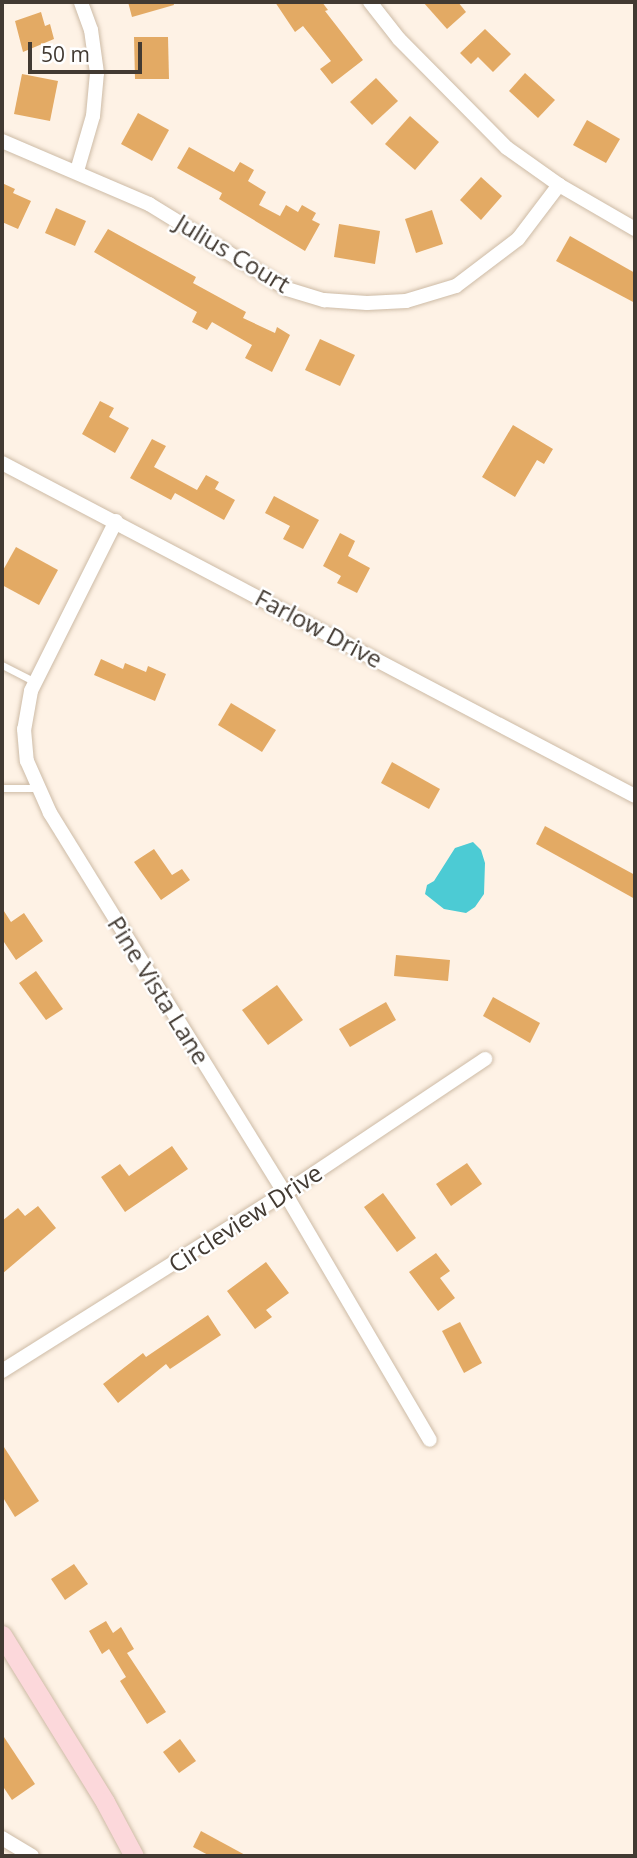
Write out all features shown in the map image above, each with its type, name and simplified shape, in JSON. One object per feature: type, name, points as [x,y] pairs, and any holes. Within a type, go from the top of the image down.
[{"type":"street","points":[[77,171],[93,116],[97,73],[90,30],[81,2]]},
{"type":"street","points":[[370,2],[399,39],[462,106],[507,148],[559,185],[635,229]]},
{"type":"street","name":"Julius Court","points":[[2,141],[149,204],[287,289],[324,300],[368,303],[419,299],[456,286],[518,239],[559,185]]},
{"type":"street","name":"Farlow Drive","points":[[2,463],[635,796]]},
{"type":"street","name":"Pine Vista Lane","points":[[116,521],[36,683],[24,729],[27,761],[50,813],[285,1193],[430,1440]]},
{"type":"street","name":"Circleview Drive","points":[[2,1371],[285,1193],[485,1059]]},
{"type":"street","points":[[2,1635],[105,1801],[134,1856]]},
{"type":"street","points":[[2,1838],[32,1856]]},
{"type":"lane","points":[[2,665],[36,683]]},
{"type":"lane","points":[[2,788],[39,788]]},
{"type":"water","points":[[473,842],[481,850],[485,863],[484,894],[475,907],[466,913],[444,909],[425,894],[427,885],[434,881],[455,848]]},
{"type":"building","points":[[128,2],[173,2],[174,5],[132,17]]},
{"type":"building","points":[[275,2],[322,2],[328,10],[325,11],[363,60],[332,84],[320,69],[331,61],[303,26],[295,32]]},
{"type":"building","points":[[423,2],[458,2],[466,12],[447,29]]},
{"type":"building","points":[[41,12],[45,26],[50,24],[54,39],[23,52],[15,21]]},
{"type":"building","points":[[485,29],[511,54],[493,72],[478,57],[471,64],[460,53]]},
{"type":"building","points":[[134,37],[168,37],[169,79],[135,79]]},
{"type":"building","points":[[525,73],[555,100],[538,118],[509,91]]},
{"type":"building","points":[[22,74],[58,81],[50,121],[14,114]]},
{"type":"building","points":[[376,78],[398,101],[372,125],[350,102]]},
{"type":"building","points":[[138,113],[169,130],[152,161],[121,144]]},
{"type":"building","points":[[410,116],[439,142],[415,170],[385,144]]},
{"type":"building","points":[[587,120],[620,139],[606,163],[573,145]]},
{"type":"building","points":[[189,147],[234,172],[240,162],[254,170],[248,181],[266,192],[259,205],[280,216],[286,205],[298,212],[302,205],[316,213],[312,220],[320,224],[305,251],[219,199],[222,193],[177,168]]},
{"type":"building","points":[[481,177],[502,196],[481,220],[460,200]]},
{"type":"building","points":[[2,183],[15,189],[13,193],[31,201],[18,229],[2,222]]},
{"type":"building","points":[[56,208],[86,221],[75,246],[45,233]]},
{"type":"building","points":[[432,210],[443,244],[416,253],[405,219]]},
{"type":"building","points":[[339,224],[380,231],[375,264],[334,257]]},
{"type":"building","points":[[108,229],[196,277],[193,283],[246,312],[243,318],[275,333],[277,327],[290,335],[272,372],[245,358],[252,345],[212,322],[207,330],[192,322],[197,312],[94,252]]},
{"type":"building","points":[[570,236],[635,273],[635,303],[556,261]]},
{"type":"building","points":[[320,339],[355,355],[340,386],[305,370]]},
{"type":"building","points":[[100,401],[114,408],[109,417],[129,428],[115,453],[82,434]]},
{"type":"building","points":[[513,425],[553,449],[544,464],[537,460],[515,497],[482,477]]},
{"type":"building","points":[[152,439],[166,446],[154,467],[197,490],[206,475],[219,482],[215,489],[235,500],[224,520],[175,493],[171,500],[130,478]]},
{"type":"building","points":[[274,496],[319,520],[303,549],[283,539],[290,526],[265,513]]},
{"type":"building","points":[[340,533],[355,541],[348,556],[370,568],[357,593],[337,583],[341,576],[323,566]]},
{"type":"building","points":[[16,547],[58,570],[39,605],[2,585],[2,572]]},
{"type":"building","points":[[101,659],[123,669],[125,663],[146,672],[148,666],[166,674],[155,701],[94,675]]},
{"type":"building","points":[[231,703],[276,730],[262,752],[218,725]]},
{"type":"building","points":[[392,762],[440,789],[429,809],[381,783]]},
{"type":"building","points":[[545,826],[635,875],[635,899],[536,844]]},
{"type":"building","points":[[154,849],[172,875],[182,869],[190,880],[161,900],[134,862]]},
{"type":"building","points":[[2,908],[11,922],[24,913],[43,941],[16,960],[2,939]]},
{"type":"building","points":[[396,955],[450,960],[448,981],[394,976]]},
{"type":"building","points":[[36,971],[63,1009],[46,1020],[19,983]]},
{"type":"building","points":[[277,985],[303,1020],[268,1045],[242,1010]]},
{"type":"building","points":[[493,997],[540,1023],[530,1043],[483,1016]]},
{"type":"building","points":[[386,1002],[396,1020],[350,1047],[339,1029]]},
{"type":"building","points":[[172,1146],[188,1169],[125,1212],[101,1177],[120,1164],[129,1176]]},
{"type":"building","points":[[467,1163],[482,1184],[451,1206],[436,1184]]},
{"type":"building","points":[[383,1193],[416,1238],[397,1252],[364,1207]]},
{"type":"building","points":[[38,1206],[56,1228],[2,1274],[2,1221],[18,1208],[25,1216]]},
{"type":"building","points":[[436,1253],[450,1271],[440,1278],[455,1298],[438,1311],[409,1272]]},
{"type":"building","points":[[266,1262],[289,1293],[266,1310],[272,1317],[255,1329],[227,1291]]},
{"type":"building","points":[[208,1315],[221,1335],[170,1369],[166,1364],[118,1403],[103,1384],[143,1353],[146,1357]]},
{"type":"building","points":[[460,1322],[482,1363],[464,1373],[442,1331]]},
{"type":"building","points":[[2,1444],[39,1501],[15,1517],[2,1496]]},
{"type":"building","points":[[74,1564],[88,1584],[65,1600],[51,1579]]},
{"type":"building","points":[[106,1621],[113,1633],[121,1627],[134,1649],[127,1653],[166,1712],[147,1724],[120,1681],[126,1677],[109,1649],[102,1654],[89,1631]]},
{"type":"building","points":[[2,1734],[35,1784],[12,1800],[2,1785]]},
{"type":"building","points":[[180,1739],[196,1761],[179,1773],[163,1752]]},
{"type":"building","points":[[201,1831],[247,1856],[210,1856],[193,1847]]}]
